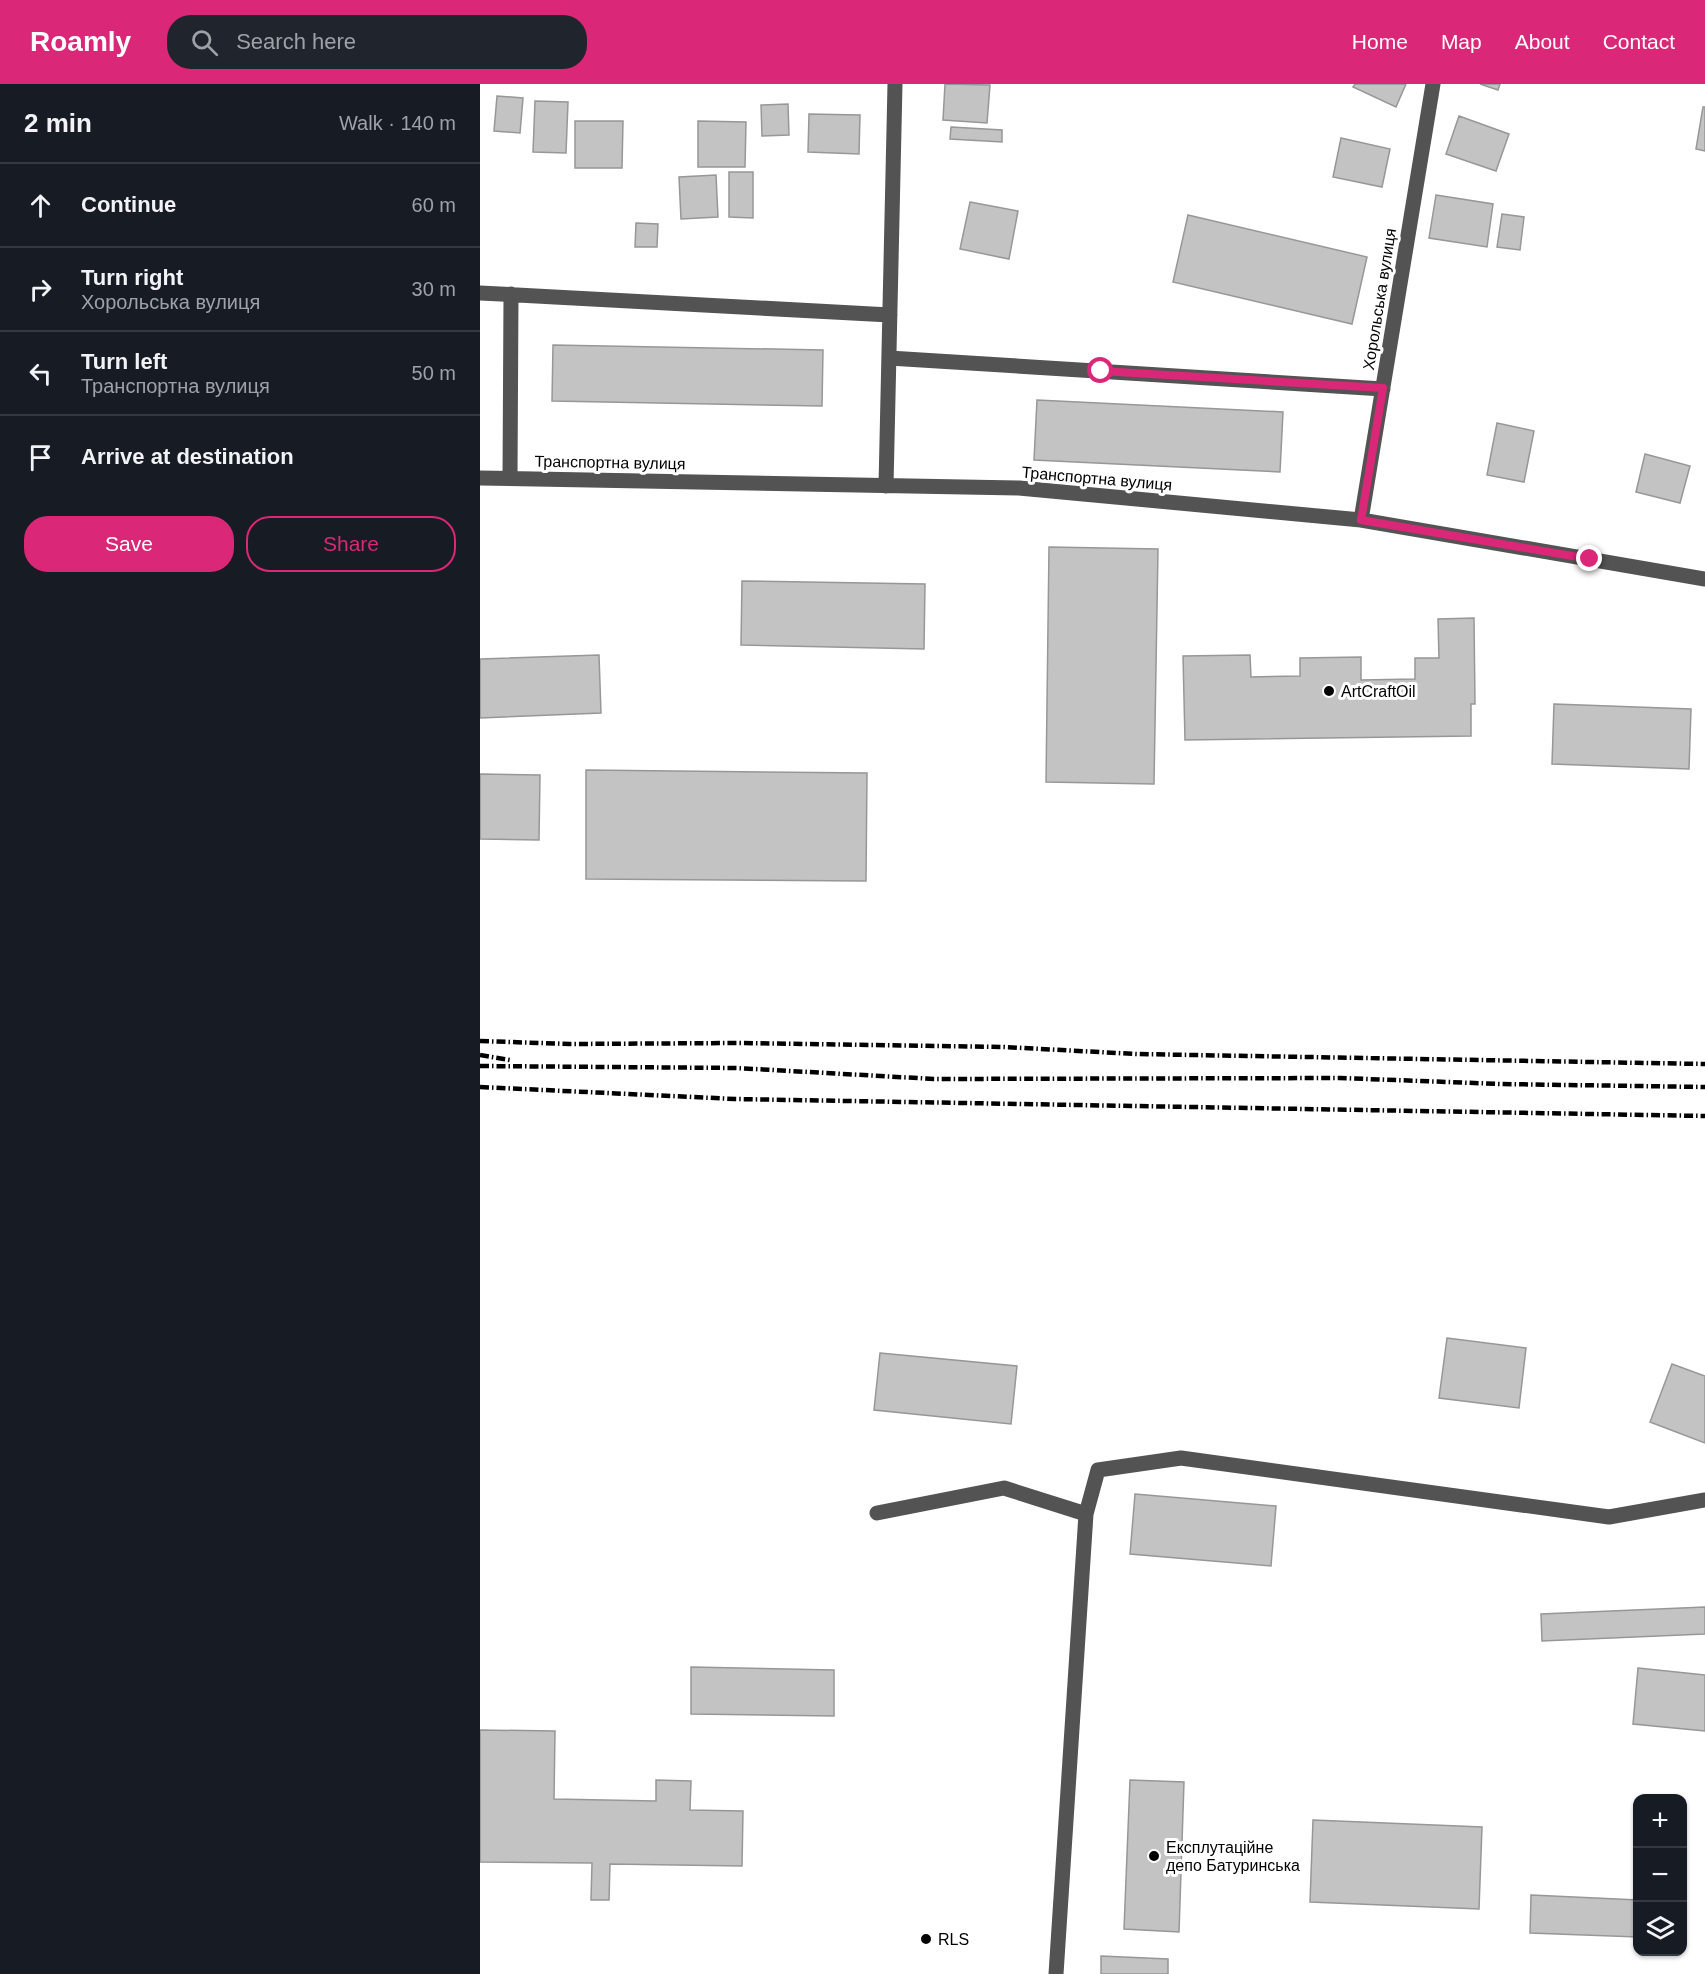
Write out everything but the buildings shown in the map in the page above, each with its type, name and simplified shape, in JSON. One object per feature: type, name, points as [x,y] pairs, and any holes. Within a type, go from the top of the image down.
[{"type":"street","points":[[886,486],[895,84]]},
{"type":"street","name":"Хорольська вулиця","points":[[1361,520],[1433,84]]},
{"type":"street","points":[[480,293],[890,315]]},
{"type":"street","points":[[510,478],[511,294]]},
{"type":"street","points":[[889,357],[1383,388]]},
{"type":"street","name":"Транспортна вулиця","points":[[480,478],[1019,488],[1361,520],[1705,579]]},
{"type":"street","points":[[1056,1974],[1086,1514],[1098,1470],[1181,1458],[1609,1517],[1705,1500]]},
{"type":"street","points":[[877,1513],[1004,1488],[1086,1514]]},
{"type":"railway","points":[[480,1041],[570,1044],[738,1043],[1004,1047],[1136,1054],[1705,1064]]},
{"type":"railway","points":[[480,1055],[510,1060]]},
{"type":"railway","points":[[480,1066],[737,1068],[934,1079],[1340,1078],[1501,1084],[1705,1087]]},
{"type":"railway","points":[[480,1087],[735,1099],[1705,1116]]},
{"type":"place","name":"ArtCraftOil","points":[[1329,691]]},
{"type":"place","name":"Експлутаційне депо Батуринська","points":[[1154,1856]]},
{"type":"place","name":"RLS","points":[[926,1939]]},
{"type":"route","points":[[1101,371],[1383,388],[1361,520],[1590,559]]}]
